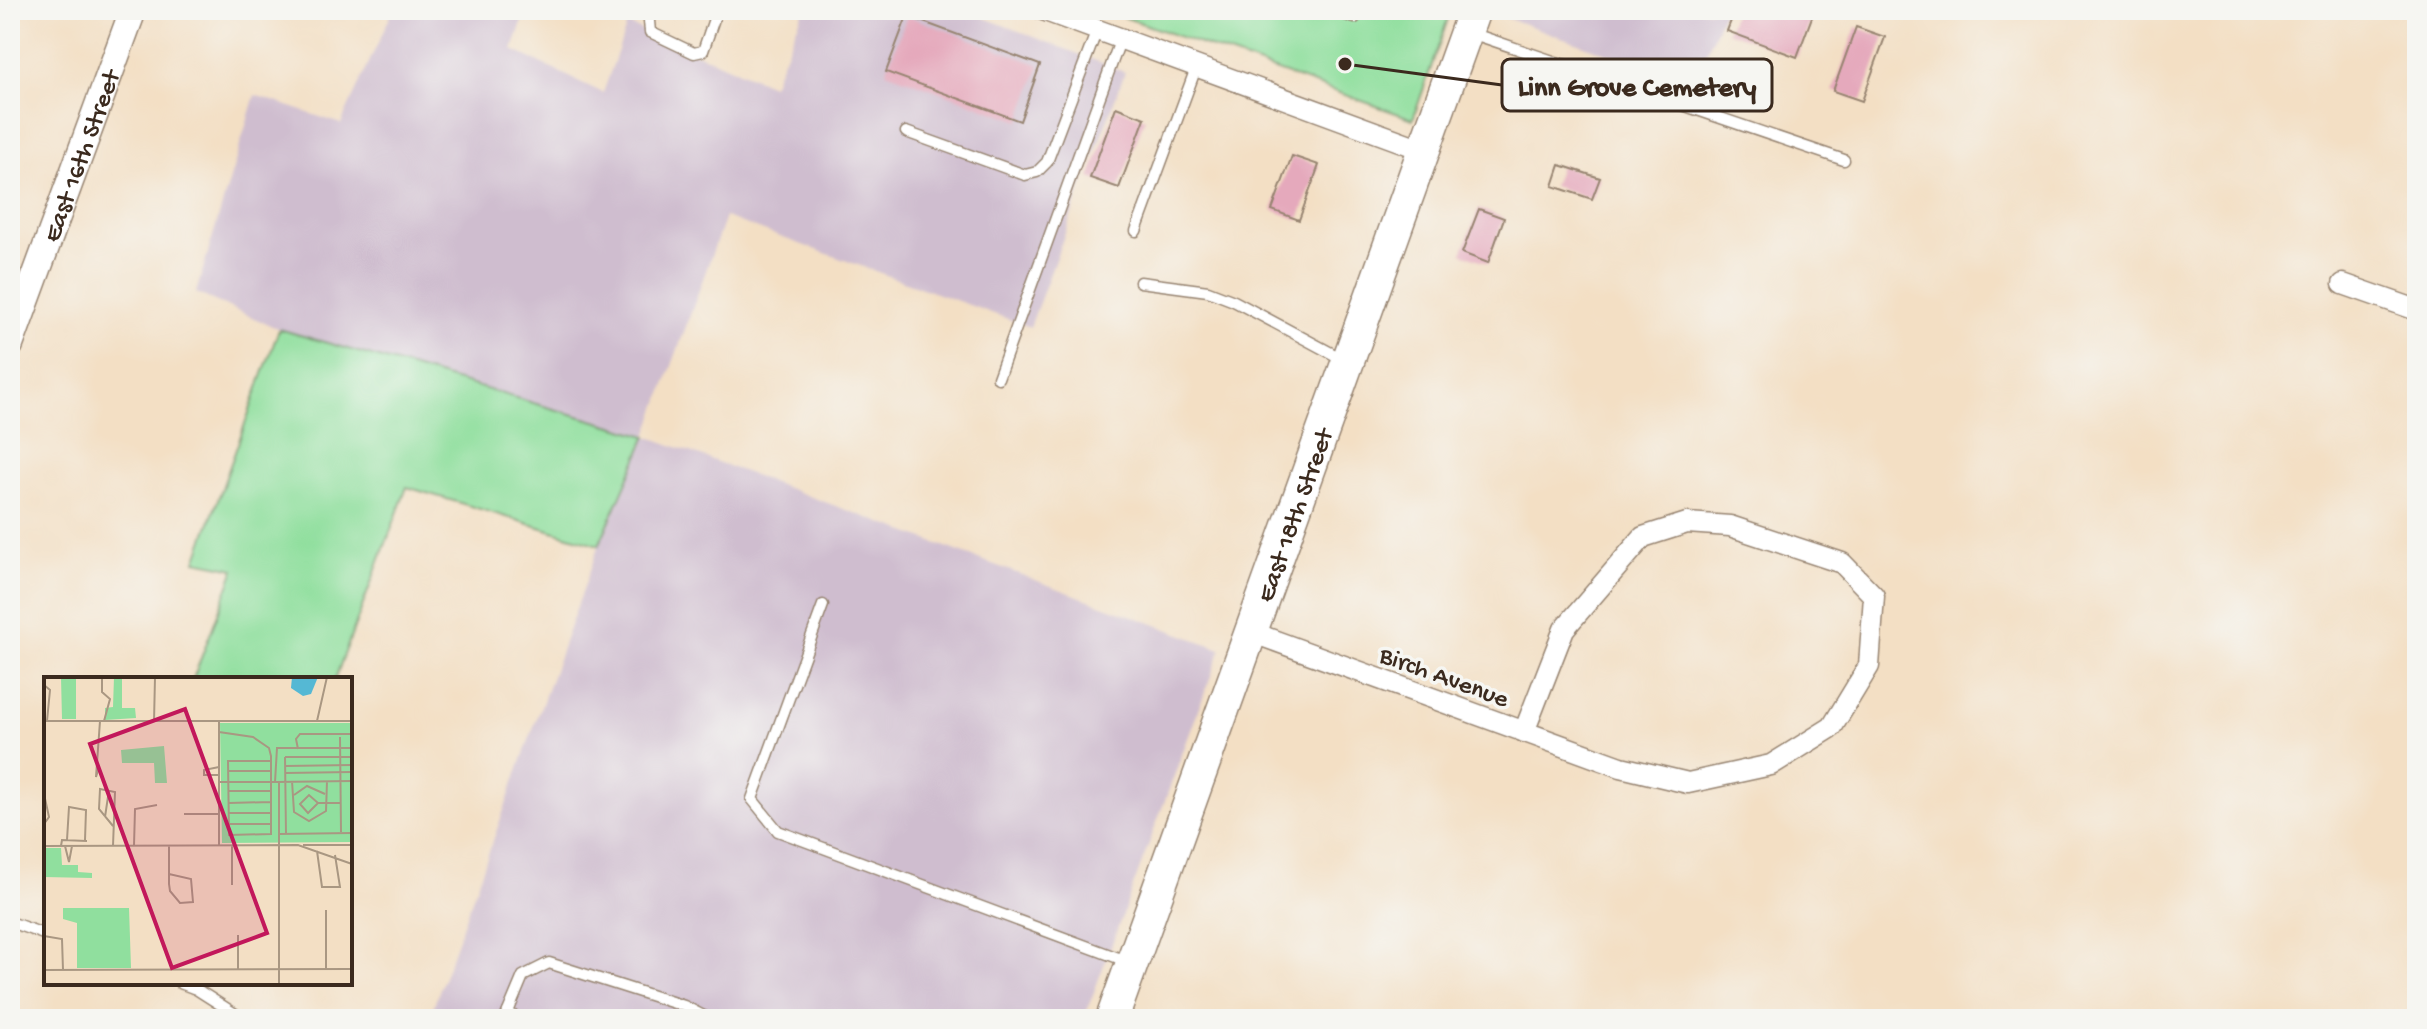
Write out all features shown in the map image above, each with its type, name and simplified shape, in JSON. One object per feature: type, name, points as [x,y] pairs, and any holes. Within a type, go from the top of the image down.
[{"type":"main road","name":"East 18th Street","points":[[1112,1019],[1470,21]]},
{"type":"street","name":"East 16th Street","points":[[11,341],[133,10]]},
{"type":"street","points":[[1043,10],[1424,150]]},
{"type":"street","points":[[2343,284],[2417,310]]},
{"type":"street","name":"Birch Avenue","points":[[1251,632],[1524,732],[1621,767],[1688,783],[1771,765],[1832,727],[1869,666],[1874,596],[1842,563],[1730,526],[1687,523],[1643,537],[1564,629],[1524,732]]},
{"type":"lane","points":[[648,10],[650,32],[694,53],[703,51],[717,10]]},
{"type":"lane","points":[[1331,10],[1355,18],[1357,10]]},
{"type":"lane","points":[[1470,21],[1844,160]]},
{"type":"lane","points":[[906,132],[1025,175],[1037,172],[1047,162],[1097,30]]},
{"type":"lane","points":[[998,378],[1121,38]]},
{"type":"lane","points":[[1136,231],[1196,68]]},
{"type":"lane","points":[[1140,282],[1208,291],[1234,301],[1347,362]]},
{"type":"lane","points":[[823,605],[752,799],[778,831],[1132,963]]},
{"type":"lane","points":[[10,922],[44,934]]},
{"type":"lane","points":[[518,1019],[506,1015],[523,976],[549,963],[684,1006],[709,1019]]},
{"type":"lane","points":[[185,985],[243,1019]]},
{"type":"shaded area","points":[[393,10],[526,10],[513,50],[603,93],[627,24],[772,85],[804,10],[964,10],[1125,72],[1030,327],[725,217],[647,436],[279,329],[196,293],[255,95],[341,124]]},
{"type":"shaded area","points":[[1505,10],[1724,10],[1693,84],[1502,16]]},
{"type":"shaded area","points":[[647,436],[1221,649],[1084,1019],[429,1019],[599,545]]},
{"type":"green space","points":[[1104,10],[1451,10],[1413,119]]},
{"type":"green space","points":[[279,329],[647,436],[599,545],[407,487],[336,677],[194,677],[235,569],[196,561]]},
{"type":"building","points":[[1735,10],[1802,10],[1813,14],[1797,57],[1727,31]]},
{"type":"building","points":[[907,16],[1040,65],[1020,121],[886,72]]},
{"type":"building","points":[[1856,27],[1885,37],[1862,101],[1833,91]]},
{"type":"building","points":[[1116,107],[1145,118],[1119,188],[1090,178]]},
{"type":"building","points":[[1292,156],[1319,165],[1299,220],[1272,210]]},
{"type":"building","points":[[1560,165],[1600,178],[1592,199],[1553,186]]},
{"type":"building","points":[[1479,209],[1504,218],[1488,263],[1462,253]]},
{"type":"place","name":"Linn Grove Cemetery","points":[[1345,64]]}]
